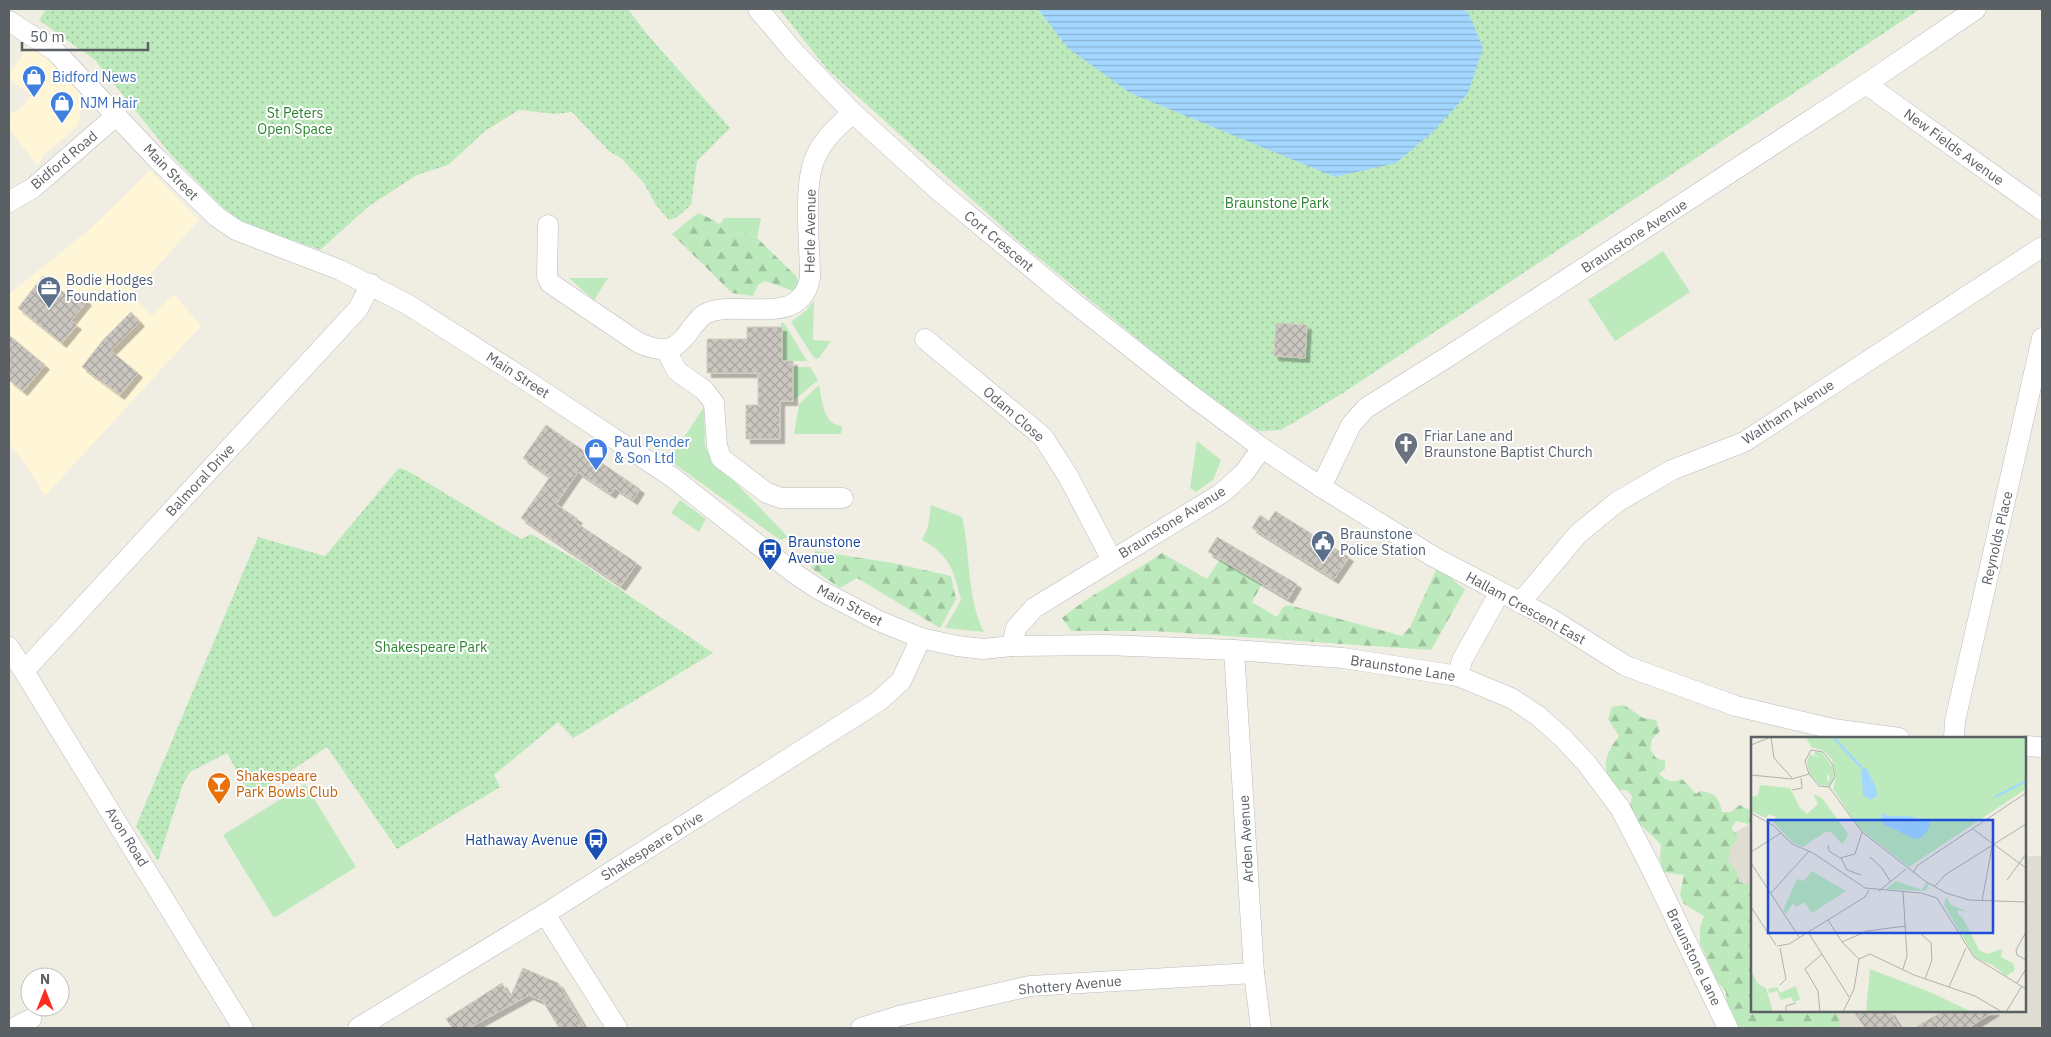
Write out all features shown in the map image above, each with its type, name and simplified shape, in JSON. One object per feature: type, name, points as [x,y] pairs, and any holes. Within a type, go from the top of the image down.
[{"type":"street","name":"Cort Crescent","points":[[758,9],[794,52],[853,113],[937,189],[1063,294],[1262,448]]},
{"type":"street","name":"Braunstone Avenue","points":[[1321,487],[1351,425],[1366,408],[1866,84],[1976,9]]},
{"type":"street","points":[[9,21],[55,51],[117,115]]},
{"type":"street","name":"New Fields Avenue","points":[[1866,84],[2042,210]]},
{"type":"street","name":"Herle Avenue","points":[[666,350],[677,346],[705,313],[722,308],[779,309],[795,302],[802,296],[808,288],[810,278],[809,200],[812,167],[821,147],[834,129],[853,113]]},
{"type":"street","name":"Bidford Road","points":[[9,202],[33,188],[117,115]]},
{"type":"street","name":"Main Street","points":[[117,115],[157,159],[217,217],[236,230],[372,284],[407,304],[507,367],[672,477],[794,573],[818,589],[879,621],[921,638]]},
{"type":"street","points":[[548,226],[548,276],[550,282],[639,343],[653,349],[666,350],[678,371],[704,390],[714,403],[717,446],[721,458],[766,493],[782,498],[843,498]]},
{"type":"street","name":"Waltham Avenue","points":[[1520,603],[1578,534],[1617,502],[1672,470],[1744,442],[2042,247]]},
{"type":"street","name":"Balmoral Drive","points":[[24,671],[358,309],[372,284]]},
{"type":"street","name":"Reynolds Place","points":[[1954,737],[1955,721],[2042,338]]},
{"type":"street","name":"Odam Close","points":[[925,339],[1043,437],[1063,468],[1112,560]]},
{"type":"street","name":"Braunstone Avenue","points":[[1012,646],[1016,628],[1034,608],[1222,492],[1244,473],[1262,448]]},
{"type":"street","name":"Hallam Crescent East","points":[[1262,448],[1434,557],[1548,617],[1626,666],[1736,706],[1833,729],[1892,737]]},
{"type":"street","points":[[1458,676],[1462,660],[1500,592]]},
{"type":"street","name":"Braunstone Lane","points":[[921,638],[957,646],[983,649],[1012,646],[1105,645],[1234,650],[1343,658],[1458,676],[1511,698],[1537,715],[1587,764],[1620,808],[1728,1028]]},
{"type":"street","name":"Shakespeare Drive","points":[[364,1027],[879,701],[901,681],[921,638]]},
{"type":"street","name":"Avon Road","points":[[9,647],[243,1028]]},
{"type":"street","name":"Arden Avenue","points":[[1234,650],[1254,973],[1261,1028]]},
{"type":"street","points":[[2026,746],[2042,747]]},
{"type":"street","points":[[545,914],[617,1028]]},
{"type":"street","name":"Shottery Avenue","points":[[861,1028],[899,1016],[1030,986],[1254,973]]},
{"type":"shaded area","points":[[30,44],[47,56],[84,95],[78,126],[43,155],[38,166],[9,129],[9,114],[20,110],[31,95],[9,79],[9,74]]},
{"type":"shaded area","points":[[150,170],[199,220],[132,295],[152,315],[174,294],[201,326],[45,496],[27,467],[11,446],[9,448],[9,294],[89,230]]},
{"type":"shaded area","points":[[1751,824],[1751,908],[1714,844]]},
{"type":"shaded area","points":[[2026,856],[2042,856],[2042,1028],[1822,1028],[1812,1012],[2026,1012]]},
{"type":"green space","name":"St Peters Open Space","points":[[46,9],[628,9],[646,33],[730,128],[697,161],[691,205],[676,218],[669,220],[655,204],[644,183],[622,159],[609,151],[572,112],[556,114],[519,110],[485,131],[448,165],[417,175],[369,206],[320,250],[245,223],[223,208],[172,156],[95,60],[39,20]]},
{"type":"green space","name":"Braunstone Park","points":[[779,9],[1920,9],[1343,393],[1281,430],[1259,431],[1194,385],[1018,241],[827,69]]},
{"type":"green space","points":[[698,213],[714,220],[729,236],[743,232],[757,238],[796,276],[800,283],[794,291],[765,281],[758,285],[753,296],[732,293],[672,234]]},
{"type":"green space","points":[[724,218],[761,218],[757,238],[743,232],[729,236],[717,224],[721,223]]},
{"type":"green space","points":[[1663,251],[1690,292],[1615,341],[1588,300]]},
{"type":"green space","points":[[569,278],[608,278],[594,300]]},
{"type":"green space","points":[[814,300],[813,340],[831,341],[818,359],[814,358],[791,322],[807,310]]},
{"type":"green space","points":[[781,323],[784,323],[807,361],[782,361]]},
{"type":"green space","points":[[793,367],[810,367],[818,380],[793,401]]},
{"type":"green space","points":[[819,385],[824,410],[831,421],[836,425],[842,426],[841,434],[794,434],[799,404]]},
{"type":"green space","points":[[704,407],[705,446],[714,460],[788,537],[780,540],[669,460]]},
{"type":"green space","points":[[1197,441],[1221,460],[1213,480],[1196,492],[1190,488]]},
{"type":"green space","name":"Shakespeare Park","points":[[399,468],[408,471],[521,539],[531,534],[580,562],[713,653],[573,738],[558,722],[494,775],[500,787],[397,849],[327,747],[251,797],[227,753],[190,772],[183,784],[158,861],[136,826],[258,537],[325,556]]},
{"type":"green space","points":[[680,500],[706,519],[699,532],[671,513]]},
{"type":"green space","points":[[931,505],[962,517],[974,604],[984,632],[945,628],[961,600],[953,572],[945,558],[922,540],[928,527]]},
{"type":"green space","points":[[815,551],[893,563],[951,576],[956,599],[940,628],[857,578],[840,588],[811,568]]},
{"type":"green space","points":[[1162,553],[1207,579],[1220,559],[1262,584],[1252,602],[1277,617],[1283,607],[1289,605],[1402,636],[1410,627],[1438,566],[1465,590],[1431,650],[1154,631],[1071,631],[1062,618],[1086,600]]},
{"type":"green space","points":[[1624,705],[1643,718],[1656,720],[1660,731],[1652,739],[1650,749],[1656,758],[1665,761],[1665,769],[1659,774],[1662,777],[1670,781],[1682,779],[1696,794],[1700,791],[1713,795],[1718,799],[1722,812],[1731,812],[1740,805],[1751,810],[1751,825],[1736,821],[1731,829],[1738,835],[1737,840],[1731,846],[1728,860],[1737,872],[1739,882],[1751,885],[1751,1012],[1837,1012],[1841,1028],[1734,1028],[1727,1011],[1726,992],[1717,981],[1700,943],[1700,927],[1704,916],[1684,904],[1680,895],[1684,875],[1663,872],[1660,858],[1661,845],[1629,811],[1632,796],[1627,790],[1616,790],[1608,775],[1606,769],[1607,756],[1619,736],[1608,719],[1612,707]]},
{"type":"green space","points":[[305,784],[356,867],[274,918],[223,835]]},
{"type":"water","points":[[1038,9],[1459,9],[1468,12],[1483,48],[1468,93],[1435,130],[1396,163],[1335,177],[1130,93],[1068,48]]},
{"type":"building","name":"Bodie Hodges Foundation","points":[[43,276],[72,299],[77,293],[87,301],[71,321],[77,325],[62,343],[18,308]]},
{"type":"building","points":[[131,312],[140,322],[111,351],[138,373],[120,395],[82,367],[103,340]]},
{"type":"building","points":[[1276,323],[1307,325],[1305,358],[1274,356]]},
{"type":"building","points":[[747,327],[782,327],[782,361],[793,361],[793,401],[780,401],[780,439],[746,439],[746,405],[758,405],[758,373],[707,373],[707,339],[747,339]]},
{"type":"building","points":[[9,335],[45,365],[23,391],[9,380]]},
{"type":"building","points":[[546,425],[640,489],[633,500],[615,488],[611,494],[578,472],[556,504],[578,519],[575,522],[637,563],[621,586],[521,518],[550,477],[523,458]]},
{"type":"building","points":[[1275,511],[1349,557],[1334,579],[1252,528],[1260,515],[1269,521]]},
{"type":"building","points":[[1217,537],[1297,584],[1288,599],[1208,552]]},
{"type":"building","points":[[523,968],[558,983],[585,1028],[559,1028],[543,1001],[529,995],[469,1028],[452,1028],[446,1019],[502,983],[510,998]]},
{"type":"building","points":[[1854,1012],[1891,1012],[1900,1028],[1865,1028]]},
{"type":"building","points":[[1941,1012],[1993,1012],[1968,1028],[1914,1028]]},
{"type":"place","name":"Bidford News","points":[[34,98]]},
{"type":"place","name":"NJM Hair","points":[[62,124]]},
{"type":"place","name":"Bodie Hodges Foundation","points":[[49,309]]},
{"type":"place","name":"Friar Lane and Braunstone Baptist Church","points":[[1406,465]]},
{"type":"place","name":"Paul Pender & Son Ltd","points":[[596,471]]},
{"type":"place","name":"Braunstone Police Station","points":[[1323,563]]},
{"type":"place","name":"Braunstone Avenue","points":[[770,571]]},
{"type":"place","name":"Shakespeare Park Bowls Club","points":[[219,805]]},
{"type":"place","name":"Hathaway Avenue","points":[[596,861]]}]
